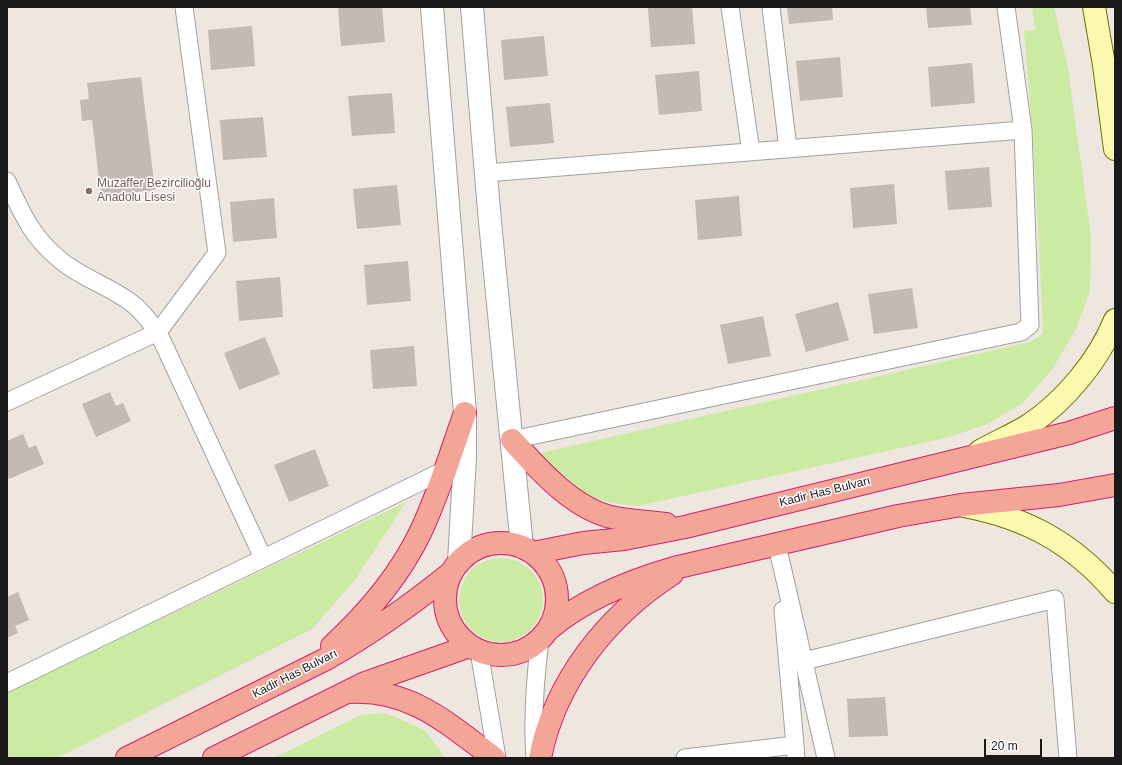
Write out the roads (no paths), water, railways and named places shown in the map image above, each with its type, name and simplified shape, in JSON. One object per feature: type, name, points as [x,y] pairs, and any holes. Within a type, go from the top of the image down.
[{"type":"highway","points":[[304,670],[351,629],[376,601],[395,576],[421,531],[465,413]]},
{"type":"highway","name":"Kadir Has Bulvarı","points":[[528,550],[639,536],[685,526],[1069,433],[1115,418]]},
{"type":"highway","points":[[512,440],[552,482],[579,502],[596,511],[615,518],[685,526]]},
{"type":"highway","points":[[545,634],[555,616],[557,602],[556,588],[552,574],[543,562],[528,550],[509,543],[495,543],[482,546],[469,553],[455,567],[446,586],[445,599],[446,613],[451,626],[459,637],[474,649],[492,655],[505,656],[530,648],[545,634],[561,619],[603,594],[644,577],[688,565],[898,516],[961,505],[1059,495],[1115,485]]},
{"type":"highway","points":[[540,758],[559,698],[570,677],[593,644],[631,606],[668,577],[688,565]]},
{"type":"highway","name":"Kadir Has Bulvarı","points":[[127,758],[304,670],[358,641],[414,603],[455,567]]},
{"type":"highway","points":[[214,758],[343,693],[388,674],[474,649]]},
{"type":"highway","points":[[343,693],[376,693],[408,701],[426,709],[442,719],[495,758]]},
{"type":"main road","points":[[1094,7],[1104,65],[1115,149]]},
{"type":"main road","points":[[969,457],[1028,425],[1046,412],[1062,397],[1088,366],[1102,345],[1115,320]]},
{"type":"main road","points":[[961,505],[1005,516],[1050,536],[1072,550],[1115,592]]},
{"type":"street","points":[[7,402],[158,332],[217,253],[184,7]]},
{"type":"street","points":[[432,7],[465,413],[465,457],[455,567]]},
{"type":"street","points":[[472,7],[486,173],[512,440],[528,550]]},
{"type":"street","points":[[730,7],[751,152]]},
{"type":"street","points":[[771,7],[788,149]]},
{"type":"street","points":[[512,440],[1021,332],[1030,325],[1023,130],[1006,7]]},
{"type":"street","points":[[486,173],[1023,130]]},
{"type":"street","points":[[7,181],[25,220],[47,248],[74,271],[107,287],[135,305],[158,332],[263,558]]},
{"type":"street","points":[[7,683],[445,470]]},
{"type":"street","points":[[777,545],[826,758]]},
{"type":"street","points":[[685,758],[796,751],[777,545]]},
{"type":"street","points":[[804,661],[1055,599],[1068,758]]},
{"type":"street","points":[[535,758],[533,735],[534,697],[545,634]]},
{"type":"street","points":[[474,649],[495,758]]},
{"type":"place","name":"Muzaffer Bezircilioğlu Anadolu Lisesi","points":[[89,191]]}]
